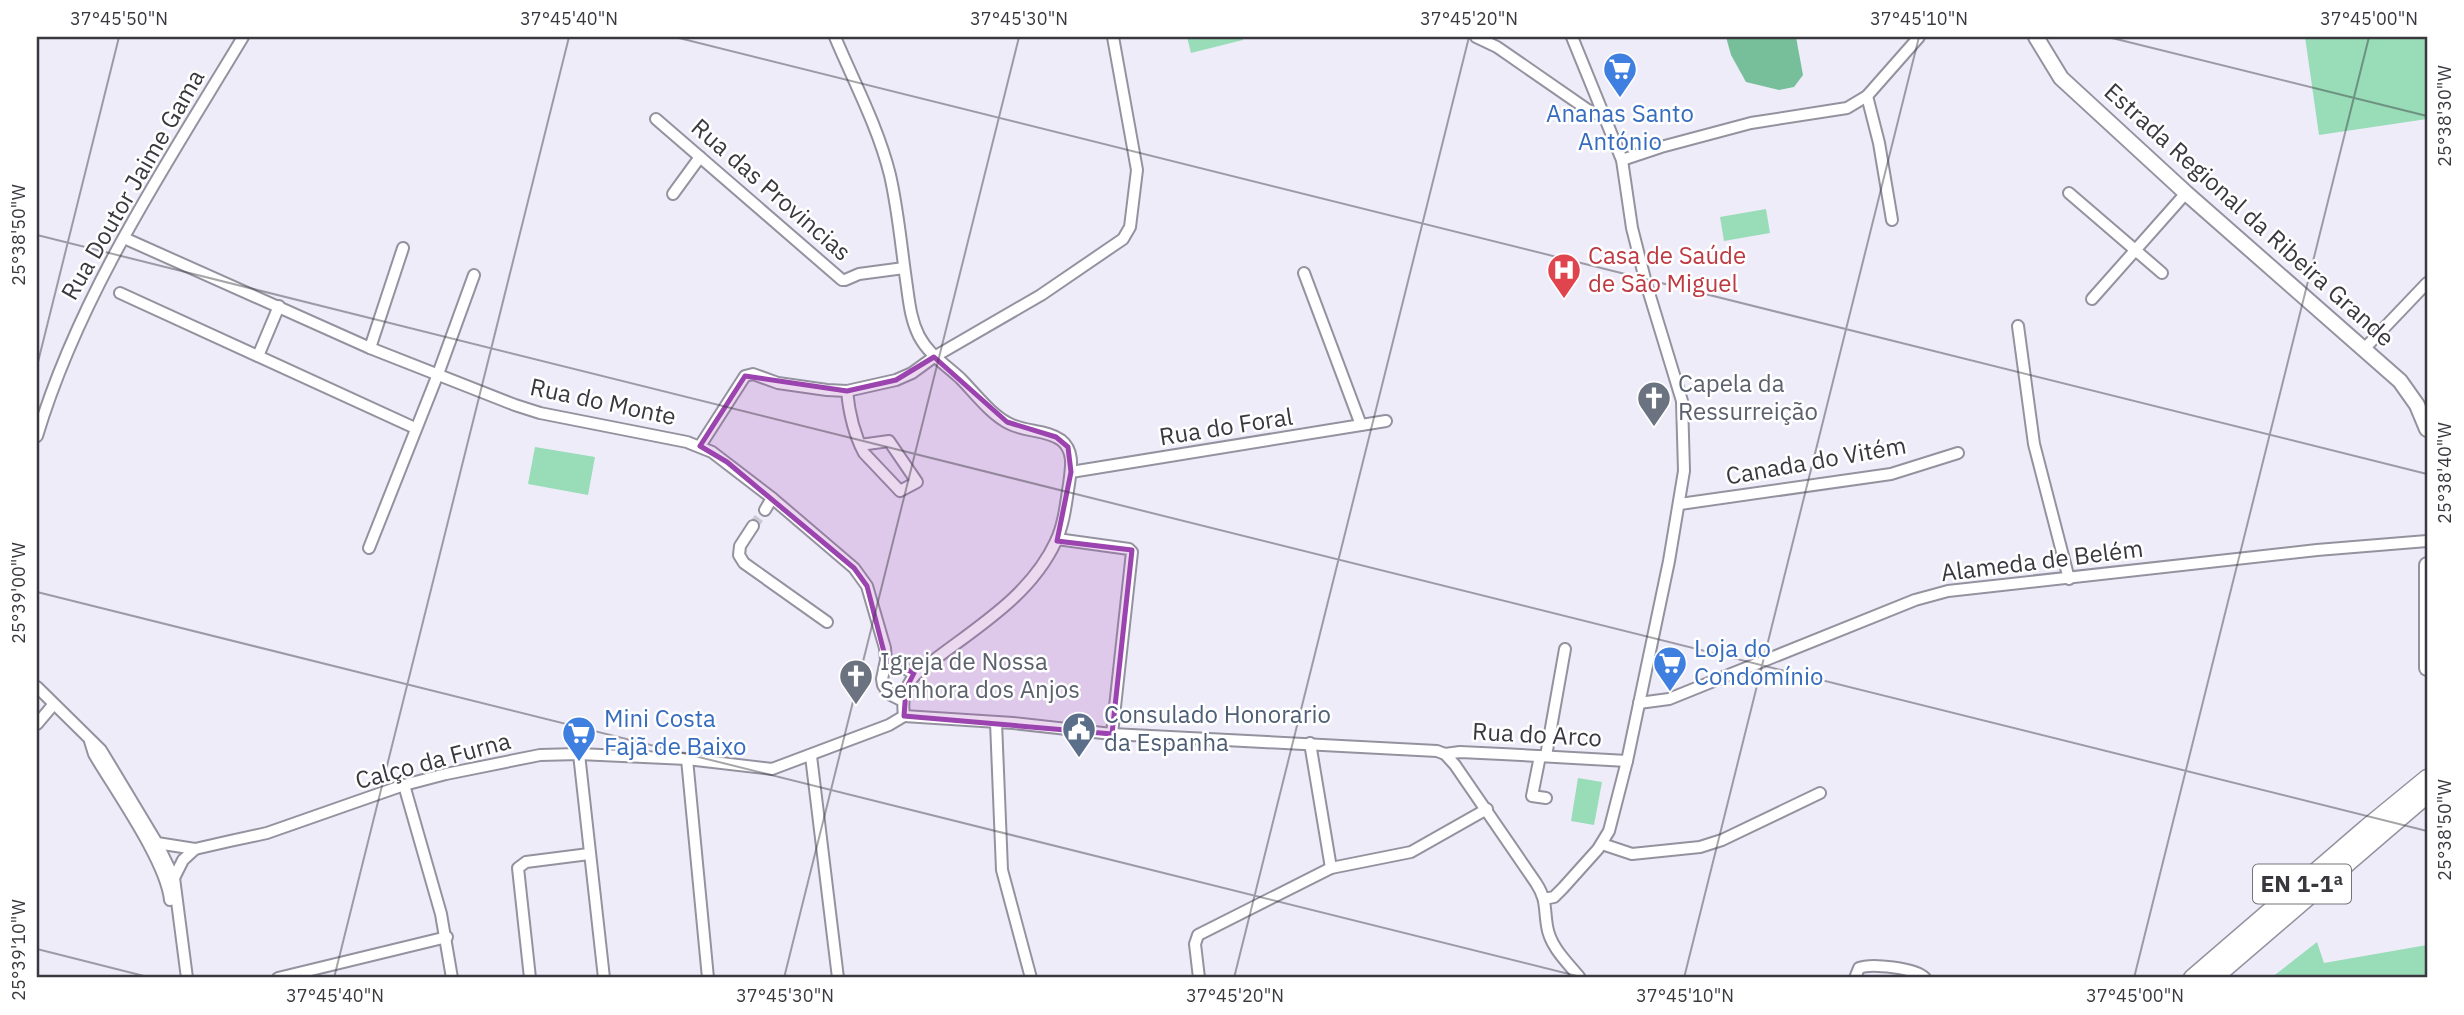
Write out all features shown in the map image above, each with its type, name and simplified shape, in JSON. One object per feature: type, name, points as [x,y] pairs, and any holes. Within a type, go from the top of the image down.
[{"type":"highway","name":"EN 1-1ª","points":[[2192,978],[2427,778]]},
{"type":"highway","name":"EN 1-1ª","points":[[2214,978],[2427,795]]},
{"type":"main road","name":"Estrada Regional da Ribeira Grande","points":[[2036,37],[2061,78],[2186,193],[2365,348],[2409,392],[2427,429]]},
{"type":"main road","points":[[2427,565],[2427,668]]},
{"type":"street","name":"Rua Doutor Jaime Gama","points":[[37,436],[55,379],[75,330],[124,238],[243,37]]},
{"type":"street","points":[[835,37],[879,138],[890,175],[912,323],[922,342],[934,357],[1002,419],[1014,426],[1056,437],[1063,441],[1071,455],[1071,472],[1057,539],[1028,585],[915,675],[906,689],[903,701],[904,716]]},
{"type":"street","points":[[700,446],[742,380],[749,374],[802,388],[847,391],[895,380],[912,373],[934,357],[1041,295],[1123,239],[1129,231],[1137,170],[1113,37]]},
{"type":"street","points":[[1476,37],[1497,47],[1588,110],[1603,116]]},
{"type":"street","points":[[1544,899],[1558,894],[1602,844],[1614,818],[1680,504],[1684,471],[1682,401],[1632,228],[1622,160],[1572,37]]},
{"type":"street","points":[[1622,160],[1751,123],[1836,111],[1856,104],[1867,96],[1919,37]]},
{"type":"street","points":[[1867,96],[1879,143],[1892,220]]},
{"type":"street","name":"Rua das Provincias","points":[[656,118],[842,279],[904,268]]},
{"type":"street","points":[[673,194],[700,157]]},
{"type":"street","points":[[2069,193],[2162,273]]},
{"type":"street","points":[[2092,299],[2186,193]]},
{"type":"street","name":"Rua do Monte","points":[[124,238],[370,348],[540,413],[674,439],[700,446],[727,462],[854,568],[867,586],[877,619],[886,660],[881,679],[883,685],[889,694],[903,701]]},
{"type":"street","points":[[370,348],[403,248]]},
{"type":"street","points":[[1304,273],[1360,425]]},
{"type":"street","points":[[369,548],[474,275]]},
{"type":"street","points":[[2365,348],[2427,283]]},
{"type":"street","points":[[120,293],[415,428]]},
{"type":"street","points":[[258,356],[279,306]]},
{"type":"street","points":[[2018,326],[2034,444],[2069,579]]},
{"type":"street","points":[[847,391],[848,406],[860,446],[864,453],[900,491],[917,482],[890,441],[860,446]]},
{"type":"street","name":"Rua do Foral","points":[[1071,472],[1386,421]]},
{"type":"street","name":"Canada do Vitém","points":[[1680,504],[1891,474],[1958,453]]},
{"type":"street","points":[[765,510],[772,498]]},
{"type":"street","points":[[753,526],[740,546],[739,555],[744,563],[827,622]]},
{"type":"street","points":[[1057,539],[1132,550],[1112,734]]},
{"type":"street","name":"Alameda de Belém","points":[[1639,703],[1669,699],[1925,597],[1957,590],[2317,550],[2427,541]]},
{"type":"street","points":[[1546,798],[1532,796],[1543,756],[1564,649]]},
{"type":"street","points":[[886,660],[915,675]]},
{"type":"street","points":[[37,687],[52,705],[101,750],[174,878],[187,978]]},
{"type":"street","points":[[37,724],[52,705]]},
{"type":"street","name":"Rua do Arco","points":[[904,716],[1112,734],[1428,750],[1445,754],[1460,752],[1627,761]]},
{"type":"street","name":"Calço da Furna","points":[[153,844],[195,849],[267,833],[404,785],[457,771],[540,755],[579,754],[687,760],[766,769],[811,756],[889,725],[904,716]]},
{"type":"street","points":[[996,722],[1002,870],[1031,978]]},
{"type":"street","points":[[1310,743],[1331,868]]},
{"type":"street","points":[[579,754],[604,978]]},
{"type":"street","points":[[1445,754],[1487,809],[1536,883],[1544,899],[1546,926],[1557,949],[1580,978]]},
{"type":"street","points":[[811,756],[838,978]]},
{"type":"street","points":[[687,760],[708,978]]},
{"type":"street","points":[[404,785],[447,937],[452,978]]},
{"type":"street","points":[[1602,844],[1632,854],[1700,847],[1722,840],[1820,793]]},
{"type":"street","points":[[1199,978],[1195,944],[1198,936],[1331,868],[1411,852],[1487,809]]},
{"type":"street","points":[[153,844],[169,891],[180,978]]},
{"type":"street","points":[[174,878],[183,860],[195,849]]},
{"type":"street","points":[[530,978],[518,873],[520,865],[589,854]]},
{"type":"street","points":[[278,978],[447,937]]},
{"type":"street","points":[[1855,978],[1859,968],[1867,966],[1915,971],[1925,978]]},
{"type":"highlighted area","points":[[934,357],[1007,422],[1056,437],[1068,447],[1071,472],[1057,541],[1132,550],[1112,734],[904,716],[906,689],[914,673],[886,660],[867,586],[854,568],[727,462],[700,446],[745,376],[847,391],[896,380]]},
{"type":"green space","points":[[1187,37],[1242,37],[1243,40],[1191,53]]},
{"type":"green space","points":[[1726,37],[1796,37],[1803,75],[1794,87],[1779,90],[1746,82],[1731,55]]},
{"type":"green space","points":[[2305,37],[2427,37],[2427,119],[2319,135]]},
{"type":"green space","points":[[1766,209],[1770,233],[1724,241],[1720,217]]},
{"type":"green space","points":[[535,447],[595,457],[588,495],[528,484]]},
{"type":"green space","points":[[1578,778],[1602,782],[1594,825],[1571,821]]},
{"type":"green space","points":[[2317,942],[2324,963],[2427,945],[2427,978],[2271,978]]},
{"type":"tunnel","points":[[753,526],[765,510]]},
{"type":"place","name":"Ananas Santo António","points":[[1620,99]]},
{"type":"place","name":"Casa de Saúde de São Miguel","points":[[1564,300]]},
{"type":"place","name":"Capela da Ressurreição","points":[[1654,428]]},
{"type":"place","name":"Loja do Condomínio","points":[[1670,693]]},
{"type":"place","name":"Igreja de Nossa Senhora dos Anjos","points":[[856,706]]},
{"type":"place","name":"Consulado Honorario da Espanha","points":[[1079,759]]},
{"type":"place","name":"Mini Costa Fajã de Baixo","points":[[579,763]]}]
